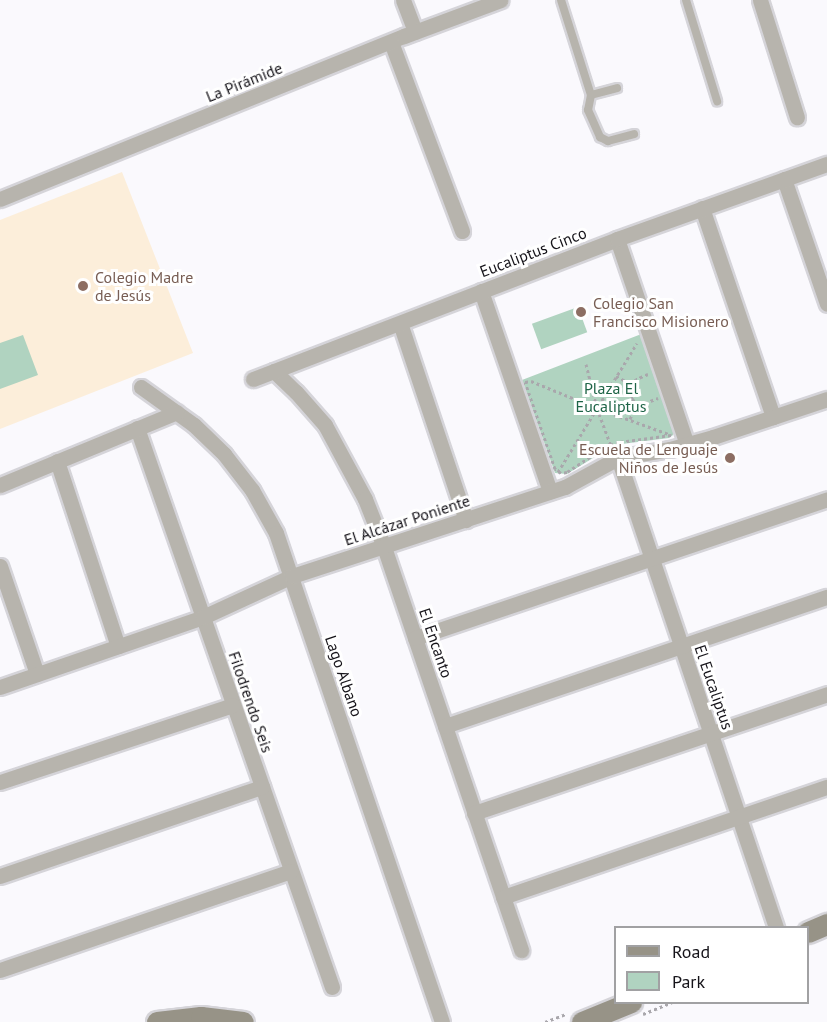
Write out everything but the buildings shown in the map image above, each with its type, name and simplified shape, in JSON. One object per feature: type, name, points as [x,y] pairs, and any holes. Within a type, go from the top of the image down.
[{"type":"street","points":[[403,0],[415,32]]},
{"type":"street","name":"La Pirámide","points":[[0,199],[415,32],[501,0]]},
{"type":"street","points":[[760,0],[797,117]]},
{"type":"street","points":[[391,42],[462,231]]},
{"type":"street","name":"Eucaliptus Cinco","points":[[253,379],[617,238],[827,164]]},
{"type":"street","points":[[784,179],[827,304]]},
{"type":"street","points":[[702,208],[773,417]]},
{"type":"street","points":[[617,238],[687,444]]},
{"type":"street","points":[[482,291],[550,491]]},
{"type":"street","points":[[399,323],[466,520]]},
{"type":"street","name":"El Encanto","points":[[274,372],[306,402],[330,433],[352,472],[384,546],[520,950]]},
{"type":"street","name":"Lago Albano","points":[[141,387],[177,412],[224,454],[252,490],[276,533],[442,1022]]},
{"type":"street","name":"El Alcázar Poniente","points":[[0,687],[203,617],[292,576],[565,486],[614,452],[687,444],[827,399]]},
{"type":"street","points":[[0,485],[177,412]]},
{"type":"street","name":"Filodrendo Seis","points":[[137,428],[332,987]]},
{"type":"street","name":"El Eucaliptus","points":[[614,452],[776,926]]},
{"type":"street","points":[[57,461],[118,646]]},
{"type":"street","points":[[415,638],[827,500]]},
{"type":"street","points":[[0,566],[37,674]]},
{"type":"street","points":[[445,726],[827,597]]},
{"type":"street","points":[[474,813],[827,694]]},
{"type":"street","points":[[0,782],[233,705]]},
{"type":"street","points":[[0,876],[262,787]]},
{"type":"street","points":[[503,897],[827,787]]},
{"type":"street","points":[[0,970],[291,871]]},
{"type":"street","points":[[809,931],[827,924]]},
{"type":"street","points":[[582,1022],[632,1010]]},
{"type":"street","points":[[158,1022],[201,1017],[243,1022]]},
{"type":"lane","points":[[561,0],[591,95],[588,110],[600,138],[609,141],[634,134]]},
{"type":"lane","points":[[686,0],[717,101]]},
{"type":"lane","points":[[591,95],[617,88]]},
{"type":"path","points":[[558,472],[641,337]]},
{"type":"path","points":[[586,364],[597,408],[614,452]]},
{"type":"path","points":[[654,372],[642,376],[633,385],[632,399],[637,403],[645,403],[662,396]]},
{"type":"path","points":[[616,376],[633,385]]},
{"type":"path","points":[[558,472],[525,382],[531,381],[671,435]]},
{"type":"path","points":[[630,419],[637,403]]},
{"type":"path","points":[[671,435],[672,426]]},
{"type":"path","points":[[558,472],[567,472],[614,452],[619,442],[671,435]]},
{"type":"path","points":[[632,1010],[662,1004]]},
{"type":"shaded area","name":"Colegio Madre de Jesús","points":[[122,172],[193,353],[0,429],[0,220]]},
{"type":"green space","points":[[578,307],[587,332],[541,349],[532,324]]},
{"type":"green space","name":"Plaza El Eucaliptus","points":[[644,333],[675,429],[673,435],[669,438],[614,445],[567,474],[555,473],[522,380]]},
{"type":"green space","points":[[23,335],[38,375],[0,389],[0,343]]},
{"type":"place","name":"Colegio Madre de Jesús","points":[[83,286]]},
{"type":"place","name":"Colegio San Francisco Misionero","points":[[581,312]]},
{"type":"place","name":"Escuela de Lenguaje Niños de Jesús","points":[[730,458]]}]
